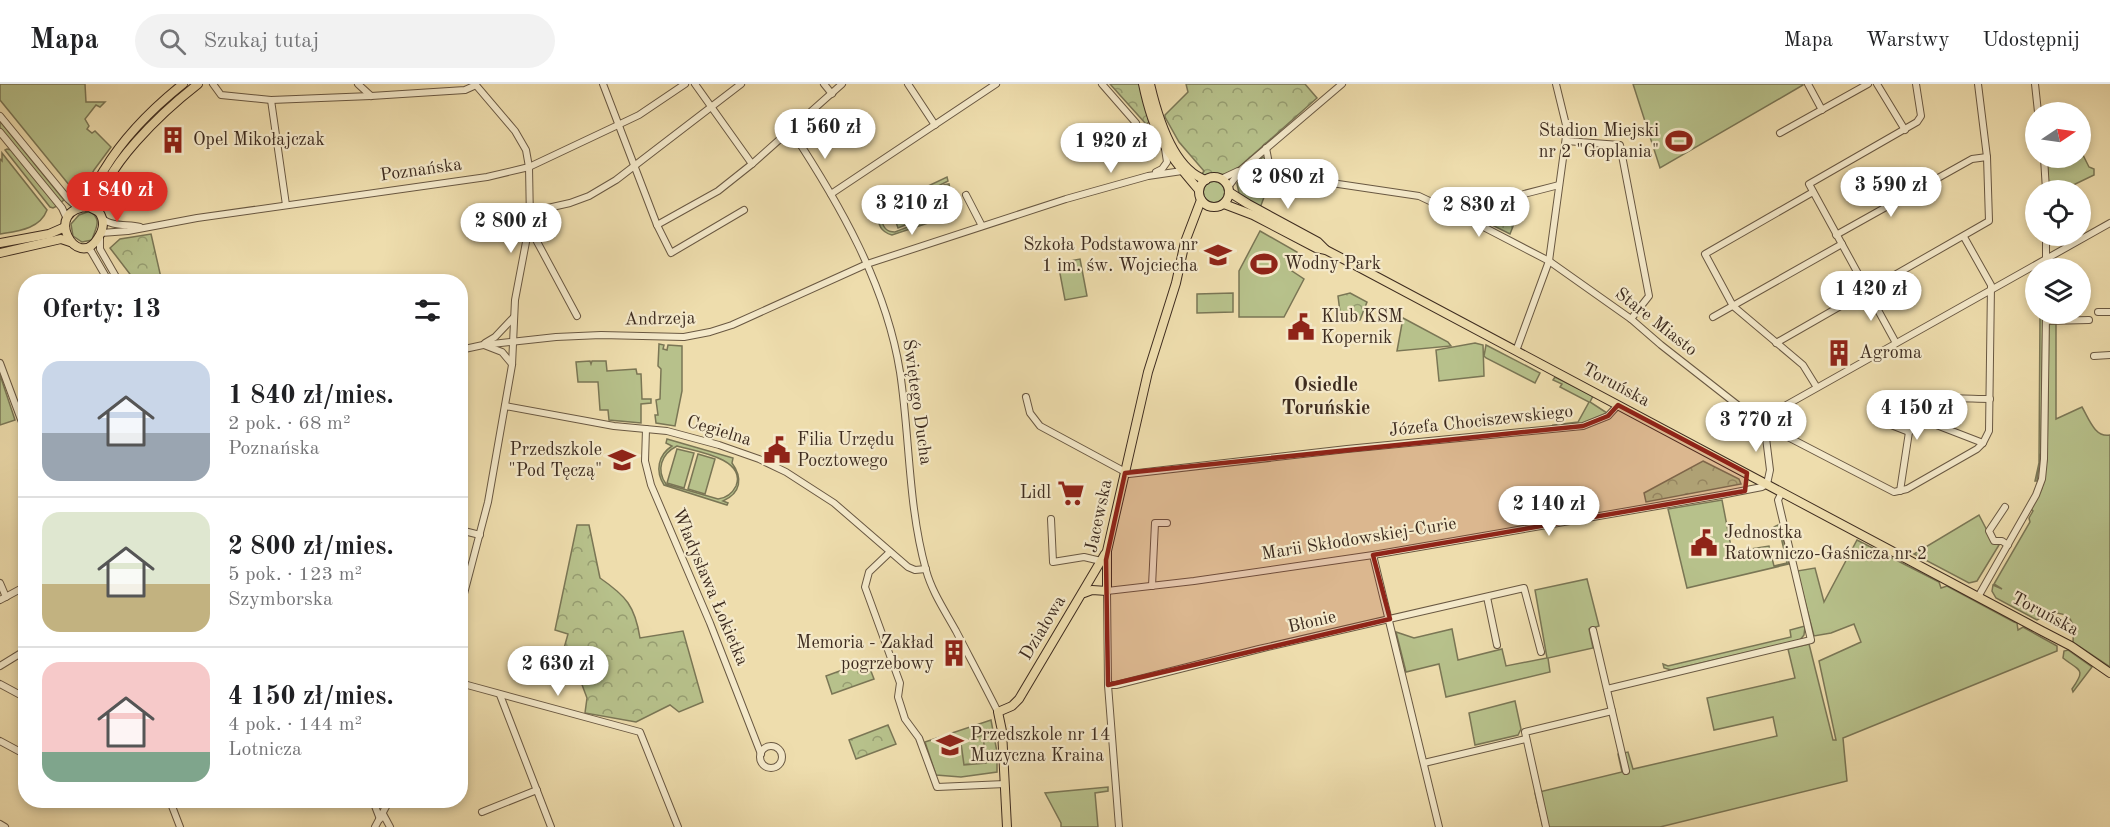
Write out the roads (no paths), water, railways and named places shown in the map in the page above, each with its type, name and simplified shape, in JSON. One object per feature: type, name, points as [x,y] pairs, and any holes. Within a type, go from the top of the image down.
[{"type":"main road","points":[[0,253],[61,239],[78,247],[87,248],[97,241],[103,228],[99,202],[106,184],[125,155],[168,109],[198,84]]},
{"type":"main road","points":[[1143,84],[1150,117],[1165,149],[1199,190],[1201,200],[1214,208],[1224,204],[1229,190],[1221,179],[1212,177],[1206,180],[1199,190]]},
{"type":"main road","points":[[1150,84],[1157,115],[1167,138],[1189,168],[1206,180]]},
{"type":"main road","points":[[70,242],[67,237],[66,224],[69,215],[81,208],[105,168],[140,124],[181,85]]},
{"type":"main road","name":"Toruńska","points":[[1229,190],[1248,204],[1318,242],[1326,250]]},
{"type":"main road","name":"Jacewska","points":[[1107,591],[1107,551],[1148,372],[1176,283],[1185,242],[1201,200]]},
{"type":"main road","name":"Toruńska","points":[[1224,204],[1253,215],[1316,248],[1326,250],[1748,473],[2070,646],[2110,673]]},
{"type":"main road","name":"Jacewska","points":[[1194,221],[1209,207]]},
{"type":"main road","points":[[81,208],[94,209],[101,215]]},
{"type":"main road","points":[[0,243],[49,234],[66,224]]},
{"type":"main road","name":"Działowa","points":[[998,712],[1012,706],[1019,699],[1107,551]]},
{"type":"main road","name":"Marii Skłodowskiej-Curie","points":[[1084,593],[1092,590],[1107,591]]},
{"type":"main road","name":"Świętego Ducha","points":[[998,712],[1002,730],[1007,827]]},
{"type":"street","points":[[213,84],[221,95],[272,100],[465,90],[476,84],[522,140],[528,154],[530,212],[513,318],[512,365],[480,535],[468,579]]},
{"type":"street","points":[[358,84],[371,96]]},
{"type":"street","points":[[603,84],[657,225],[671,253],[744,210]]},
{"type":"street","name":"Poznańska","points":[[100,235],[286,205],[487,177],[529,167],[639,115],[685,84]]},
{"type":"street","points":[[695,84],[752,164]]},
{"type":"street","points":[[530,212],[589,196],[634,167],[741,84]]},
{"type":"street","points":[[824,84],[832,94]]},
{"type":"street","points":[[657,225],[718,190],[752,164],[842,84]]},
{"type":"street","points":[[908,84],[935,125]]},
{"type":"street","points":[[831,195],[996,84]]},
{"type":"street","points":[[1102,84],[1136,123]]},
{"type":"street","points":[[1221,179],[1242,169],[1342,84]]},
{"type":"street","points":[[1516,351],[1549,261],[1566,141],[1566,124],[1556,84]]},
{"type":"street","points":[[1808,84],[1822,110]]},
{"type":"street","points":[[1780,133],[1868,84]]},
{"type":"street","points":[[1877,84],[1905,130]]},
{"type":"street","points":[[1896,343],[1809,184],[1917,122],[1921,116],[1916,84]]},
{"type":"street","points":[[1776,343],[1866,290],[1964,237],[1989,220],[1987,158],[1978,84]]},
{"type":"street","points":[[2035,84],[2037,102]]},
{"type":"street","points":[[272,100],[286,205]]},
{"type":"street","points":[[0,116],[68,199],[81,208]]},
{"type":"street","name":"Świętego Ducha","points":[[791,130],[831,195],[867,264],[891,333],[899,369],[905,408],[914,510],[926,569],[936,594],[998,712]]},
{"type":"street","points":[[0,132],[60,205],[66,214],[66,224]]},
{"type":"street","points":[[1566,141],[1620,145],[1649,296],[1631,319]]},
{"type":"street","name":"Stare Miasto","points":[[1266,148],[1270,174],[1419,196],[1549,261],[1631,319],[1764,427],[1770,473],[1767,484]]},
{"type":"street","points":[[1148,176],[1166,165],[1165,149]]},
{"type":"street","points":[[1836,235],[1972,159],[1987,158]]},
{"type":"street","points":[[1229,190],[1242,169]]},
{"type":"street","name":"Andrzeja","points":[[468,348],[601,335],[684,337],[710,332],[732,325],[867,264],[1066,199],[1148,176],[1182,171]]},
{"type":"street","points":[[1472,221],[1524,194],[1559,186]]},
{"type":"street","points":[[1813,192],[1705,254],[1733,306],[1803,365],[1816,386]]},
{"type":"street","points":[[966,195],[982,226]]},
{"type":"street","name":"Poznańska","points":[[101,215],[110,224],[129,224],[140,227]]},
{"type":"street","points":[[2049,258],[2110,223]]},
{"type":"street","points":[[528,234],[534,236],[577,316]]},
{"type":"street","points":[[100,235],[99,247],[114,274]]},
{"type":"street","points":[[1766,434],[1784,435],[1890,491],[1907,489],[1977,449],[1989,431],[1991,285],[1964,237]]},
{"type":"street","points":[[1713,317],[1842,244]]},
{"type":"street","points":[[87,248],[93,253],[105,274]]},
{"type":"street","points":[[1758,421],[1816,386],[2025,271]]},
{"type":"street","points":[[2098,312],[2110,312]]},
{"type":"street","points":[[483,345],[495,337],[513,318]]},
{"type":"street","points":[[1978,597],[2036,495],[2042,478],[2046,324]]},
{"type":"street","points":[[483,345],[502,352],[512,365]]},
{"type":"street","points":[[2094,356],[2110,355]]},
{"type":"street","points":[[0,363],[18,411]]},
{"type":"street","points":[[1026,397],[1030,413],[1040,426],[1125,473]]},
{"type":"street","points":[[1909,432],[1891,425],[1890,419],[1926,401],[1936,399],[1990,399]]},
{"type":"street","points":[[1926,401],[1926,421]]},
{"type":"street","name":"Józefa Chociszewskiego","points":[[1125,473],[1174,470],[1347,449],[1584,426],[1612,414],[1618,405]]},
{"type":"street","name":"Cegielna","points":[[505,406],[614,426],[668,431],[759,459],[786,472],[840,507],[908,567],[915,570],[926,569]]},
{"type":"street","points":[[1926,421],[1983,443]]},
{"type":"street","points":[[1900,491],[1909,432],[1926,421]]},
{"type":"street","name":"Władysława Łokietka","points":[[646,429],[645,461],[651,485],[710,623],[761,754]]},
{"type":"street","points":[[1745,491],[1749,484],[1748,473]]},
{"type":"street","name":"Marii Skłodowskiej-Curie","points":[[1107,591],[1373,555],[1745,491],[1767,484]]},
{"type":"street","points":[[1607,689],[1811,640],[1778,500],[1782,492]]},
{"type":"street","points":[[2005,507],[1989,531],[1994,541],[2002,541],[2008,545]]},
{"type":"street","points":[[1051,519],[1053,562],[1084,557],[1101,561]]},
{"type":"street","points":[[1152,586],[1155,523],[1167,523]]},
{"type":"street","points":[[468,532],[480,535]]},
{"type":"street","points":[[890,552],[869,572],[865,587],[900,684],[898,697],[905,719],[919,738],[937,787],[1005,784]]},
{"type":"street","points":[[1373,555],[1439,827]]},
{"type":"street","points":[[0,583],[3,599],[18,590]]},
{"type":"street","name":"Błonie","points":[[1108,685],[1116,685],[1524,588],[1541,652]]},
{"type":"street","name":"Jacewska","points":[[1107,591],[1108,685],[1119,827]]},
{"type":"street","points":[[1487,597],[1497,645]]},
{"type":"street","points":[[1593,630],[1626,771]]},
{"type":"street","points":[[0,666],[18,655]]},
{"type":"street","points":[[0,684],[18,694]]},
{"type":"street","points":[[468,685],[642,733],[678,827]]},
{"type":"street","points":[[500,694],[551,827]]},
{"type":"street","points":[[1546,827],[1525,732],[1612,711]]},
{"type":"street","points":[[1424,763],[1526,739]]},
{"type":"street","points":[[0,741],[18,751]]},
{"type":"street","points":[[482,812],[537,790]]},
{"type":"street","points":[[173,808],[180,827]]},
{"type":"street","points":[[377,808],[390,827]]},
{"type":"street","points":[[375,827],[386,808]]},
{"type":"street","points":[[0,824],[5,827]]},
{"type":"place","name":"Opel Mikołajczak","points":[[173,140]]},
{"type":"place","name":"Stadion Miejski nr 2 \"Goplania\"","points":[[1679,141]]},
{"type":"place","name":"Szkoła Podstawowa nr 1 im. św. Wojciecha","points":[[1218,255]]},
{"type":"place","name":"Wodny Park","points":[[1264,264]]},
{"type":"place","name":"Klub KSM Kopernik","points":[[1301,327]]},
{"type":"place","name":"Agroma","points":[[1839,353]]},
{"type":"place","name":"Filia Urzędu Pocztowego","points":[[777,450]]},
{"type":"place","name":"Przedszkole \"Pod Tęczą\"","points":[[622,460]]},
{"type":"place","name":"Lidl","points":[[1071,493]]},
{"type":"place","name":"Jednostka Ratowniczo-Gaśnicza nr 2","points":[[1704,543]]},
{"type":"place","name":"Memoria - Zakład pogrzebowy","points":[[954,653]]},
{"type":"place","name":"Przedszkole nr 14 Muzyczna Kraina","points":[[950,745]]},
{"type":"district","name":"Osiedle Toruńskie","points":[[1326,398]]}]
